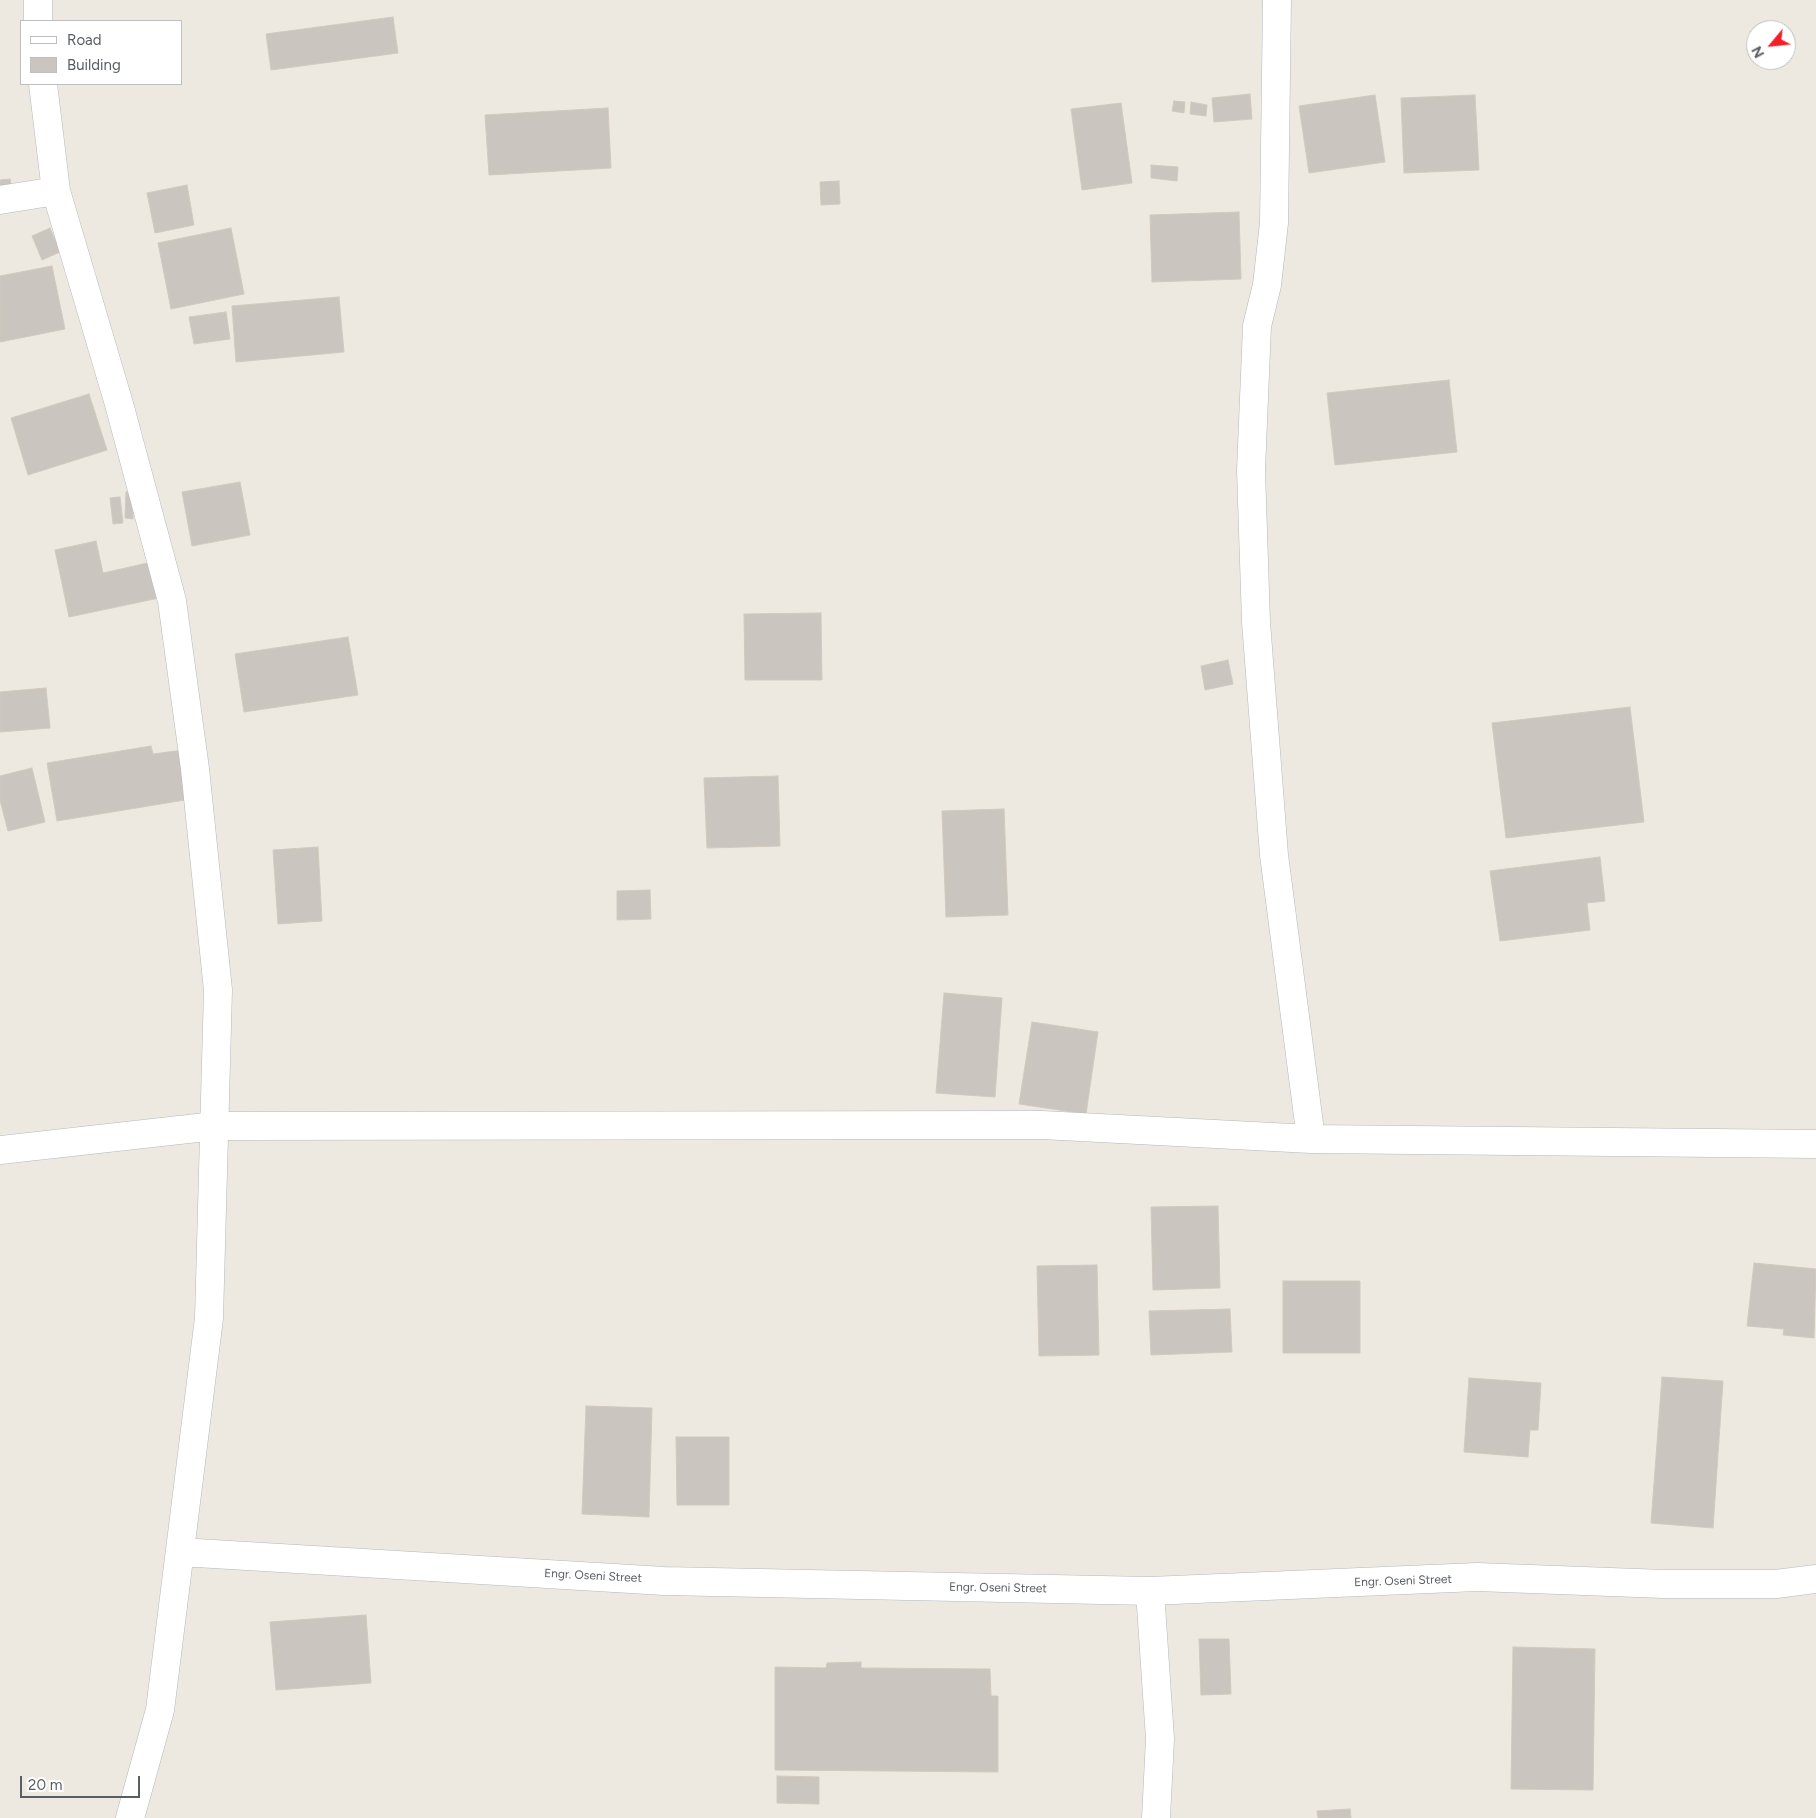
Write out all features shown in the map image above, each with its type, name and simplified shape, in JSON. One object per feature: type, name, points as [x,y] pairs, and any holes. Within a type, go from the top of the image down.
[{"type":"street","points":[[38,0],[38,20]]},
{"type":"street","points":[[1277,0],[1274,223],[1267,284],[1256,326],[1252,479],[1256,622],[1274,854],[1310,1139]]},
{"type":"street","points":[[43,85],[56,191],[119,404],[172,601],[195,769],[218,990],[209,1318],[160,1710],[130,1818]]},
{"type":"street","points":[[0,200],[56,191]]},
{"type":"street","points":[[0,1150],[214,1126],[1042,1125],[1310,1139],[1816,1144]]},
{"type":"street","name":"Engr. Oseni Street","points":[[180,1552],[664,1581],[1150,1591],[1477,1578],[1664,1584],[1776,1584],[1816,1579]]},
{"type":"street","points":[[1150,1591],[1160,1739],[1156,1818]]},
{"type":"building","points":[[393,17],[398,53],[271,70],[266,34]]},
{"type":"building","points":[[1250,94],[1252,119],[1214,122],[1212,98]]},
{"type":"building","points":[[1375,95],[1385,162],[1309,173],[1299,106]]},
{"type":"building","points":[[1475,95],[1479,170],[1404,173],[1401,98]]},
{"type":"building","points":[[1174,101],[1185,102],[1184,113],[1172,111]]},
{"type":"building","points":[[1191,102],[1207,105],[1206,116],[1190,114]]},
{"type":"building","points":[[1121,103],[1132,183],[1082,190],[1071,109]]},
{"type":"building","points":[[608,108],[611,168],[489,175],[485,115]]},
{"type":"building","points":[[1151,165],[1178,167],[1177,181],[1151,178]]},
{"type":"building","points":[[10,179],[13,194],[0,196],[0,180]]},
{"type":"building","points":[[839,181],[840,204],[821,205],[820,182]]},
{"type":"building","points":[[187,185],[194,225],[155,233],[147,193]]},
{"type":"building","points":[[1239,212],[1241,279],[1152,282],[1150,215]]},
{"type":"building","points":[[50,228],[60,252],[42,260],[32,236]]},
{"type":"building","points":[[231,228],[244,294],[171,309],[158,243]]},
{"type":"building","points":[[52,266],[65,329],[0,342],[0,276]]},
{"type":"building","points":[[339,297],[344,352],[236,362],[232,306]]},
{"type":"building","points":[[226,312],[230,339],[194,344],[189,317]]},
{"type":"building","points":[[1449,380],[1457,452],[1335,465],[1327,393]]},
{"type":"building","points":[[89,394],[107,450],[28,475],[11,418]]},
{"type":"building","points":[[240,482],[250,535],[192,546],[182,492]]},
{"type":"building","points":[[126,492],[134,493],[133,519],[125,518]]},
{"type":"building","points":[[120,497],[123,523],[113,524],[110,498]]},
{"type":"building","points":[[96,541],[103,573],[152,562],[159,598],[69,617],[55,550]]},
{"type":"building","points":[[821,613],[822,680],[745,680],[744,614]]},
{"type":"building","points":[[348,637],[358,695],[244,712],[235,654]]},
{"type":"building","points":[[1228,660],[1233,684],[1205,690],[1201,666]]},
{"type":"building","points":[[46,688],[50,728],[0,732],[0,692]]},
{"type":"building","points":[[1630,707],[1644,822],[1506,838],[1492,723]]},
{"type":"building","points":[[151,746],[153,754],[183,750],[191,799],[57,821],[47,763]]},
{"type":"building","points":[[32,768],[45,822],[8,831],[0,800],[0,776]]},
{"type":"building","points":[[778,776],[780,846],[707,848],[704,778]]},
{"type":"building","points":[[1004,809],[1008,915],[946,917],[942,811]]},
{"type":"building","points":[[318,847],[322,921],[278,924],[273,850]]},
{"type":"building","points":[[1600,857],[1605,901],[1587,903],[1590,930],[1500,941],[1490,871]]},
{"type":"building","points":[[650,890],[651,919],[617,920],[617,891]]},
{"type":"building","points":[[944,993],[1002,998],[995,1097],[936,1093]]},
{"type":"building","points":[[1032,1022],[1098,1032],[1086,1114],[1019,1104]]},
{"type":"building","points":[[1218,1206],[1220,1288],[1153,1290],[1151,1207]]},
{"type":"building","points":[[1754,1263],[1816,1269],[1814,1338],[1783,1335],[1784,1329],[1747,1326]]},
{"type":"building","points":[[1097,1265],[1099,1355],[1039,1356],[1037,1266]]},
{"type":"building","points":[[1283,1281],[1360,1281],[1360,1353],[1283,1353]]},
{"type":"building","points":[[1230,1309],[1232,1352],[1151,1355],[1149,1311]]},
{"type":"building","points":[[1662,1377],[1723,1381],[1713,1528],[1651,1523]]},
{"type":"building","points":[[1469,1378],[1541,1383],[1538,1430],[1530,1430],[1528,1457],[1464,1452]]},
{"type":"building","points":[[586,1406],[652,1408],[649,1517],[582,1514]]},
{"type":"building","points":[[676,1437],[729,1437],[729,1505],[677,1505]]},
{"type":"building","points":[[366,1615],[371,1683],[276,1690],[270,1622]]},
{"type":"building","points":[[1199,1639],[1229,1639],[1231,1694],[1201,1695]]},
{"type":"building","points":[[1513,1647],[1595,1649],[1593,1790],[1511,1789]]},
{"type":"building","points":[[861,1662],[861,1668],[990,1669],[991,1696],[998,1696],[998,1772],[775,1770],[775,1667],[826,1668],[827,1663]]},
{"type":"building","points":[[777,1776],[819,1777],[819,1804],[777,1803]]},
{"type":"building","points":[[1350,1809],[1351,1818],[1318,1818],[1317,1811]]}]
